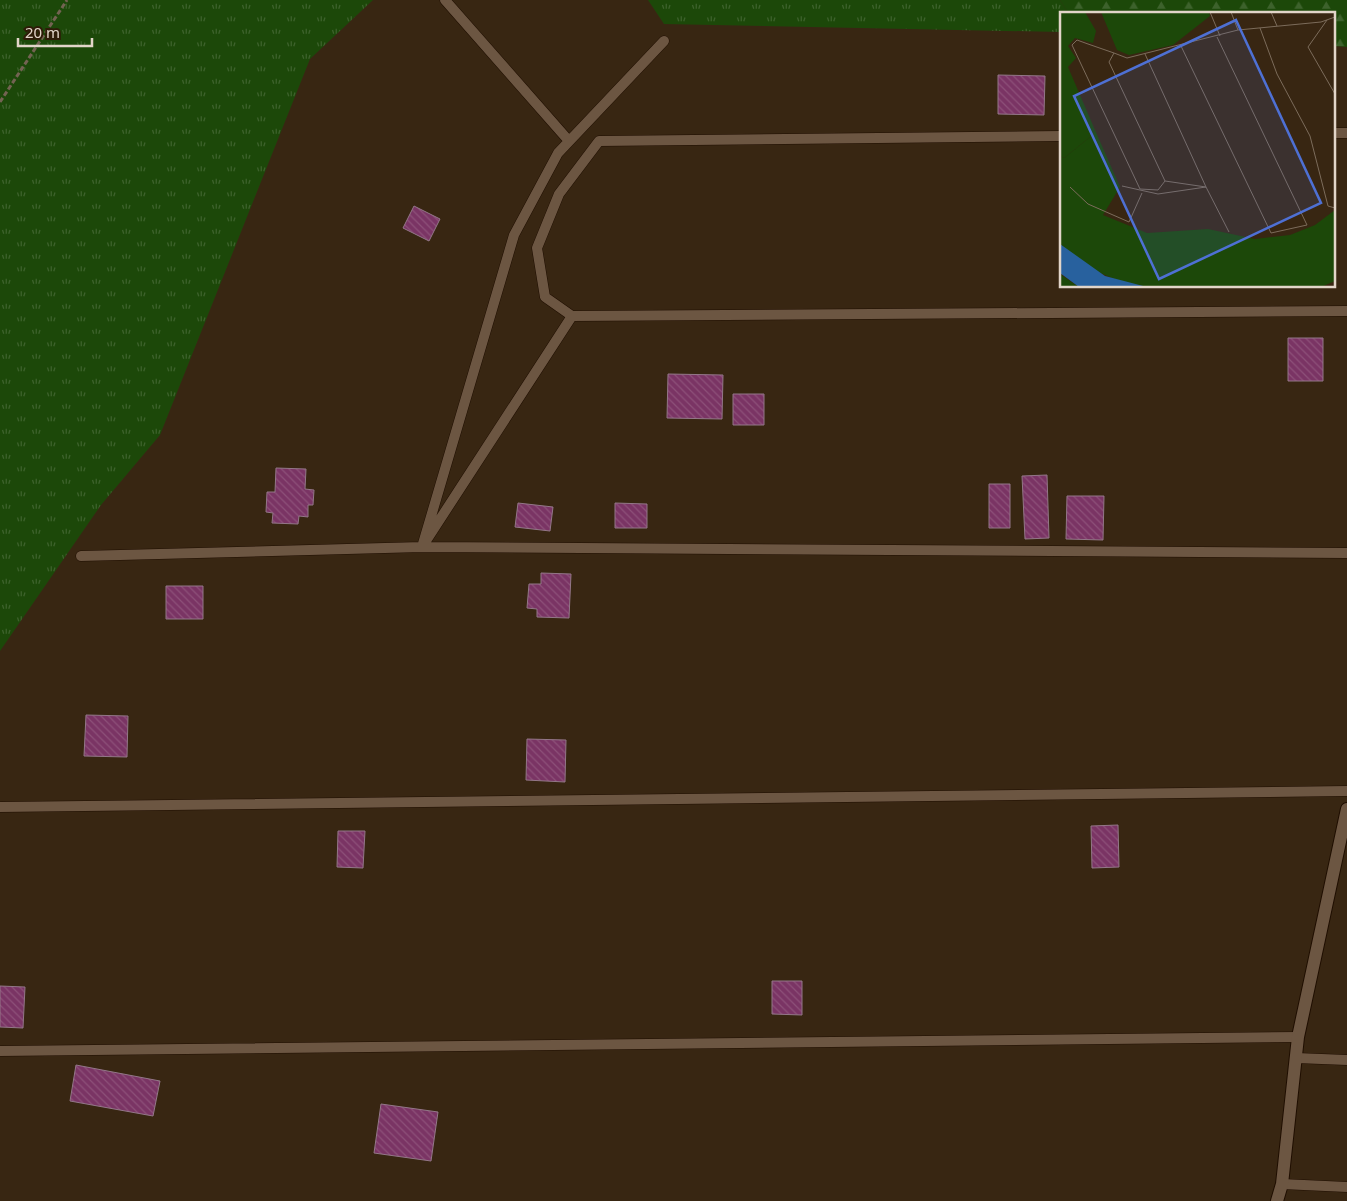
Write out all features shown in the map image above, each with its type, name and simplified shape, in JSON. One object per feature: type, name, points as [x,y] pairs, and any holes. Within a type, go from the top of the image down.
[{"type":"street","points":[[1276,1201],[1282,1184],[1298,1037],[1347,809]]},
{"type":"lane","points":[[446,0],[569,141]]},
{"type":"lane","points":[[422,547],[514,235],[558,153],[664,41]]},
{"type":"lane","points":[[1334,133],[1347,133]]},
{"type":"lane","points":[[1060,136],[599,141],[559,194],[538,248],[545,296],[572,316],[1347,311]]},
{"type":"lane","points":[[422,547],[572,316]]},
{"type":"lane","points":[[82,556],[422,547],[1347,553]]},
{"type":"lane","points":[[0,807],[1347,791]]},
{"type":"lane","points":[[0,1051],[1298,1037]]},
{"type":"lane","points":[[1296,1058],[1347,1060]]},
{"type":"lane","points":[[1282,1184],[1347,1187]]},
{"type":"path","points":[[0,101],[38,41],[67,0]]},
{"type":"green space","points":[[0,0],[373,0],[310,59],[160,435],[101,505],[0,651]]},
{"type":"green space","points":[[648,0],[1060,0],[1068,12],[1060,12],[1060,32],[664,24]]},
{"type":"green space","points":[[1060,0],[1347,0],[1347,47],[1334,46],[1334,12],[1068,12]]},
{"type":"building","points":[[998,75],[1045,76],[1044,115],[998,114]]},
{"type":"building","points":[[414,206],[440,219],[429,241],[403,228]]},
{"type":"building","points":[[1288,338],[1323,338],[1323,381],[1288,381]]},
{"type":"building","points":[[668,374],[723,375],[722,419],[667,418]]},
{"type":"building","points":[[733,394],[764,394],[764,425],[733,425]]},
{"type":"building","points":[[276,468],[306,469],[305,489],[314,490],[313,505],[308,505],[308,517],[299,516],[298,524],[272,523],[273,513],[266,512],[267,492],[275,492]]},
{"type":"building","points":[[1047,475],[1049,538],[1025,539],[1022,476]]},
{"type":"building","points":[[989,484],[1010,484],[1010,528],[989,528]]},
{"type":"building","points":[[1067,496],[1104,496],[1103,540],[1066,539]]},
{"type":"building","points":[[518,503],[553,507],[550,531],[515,527]]},
{"type":"building","points":[[615,503],[647,504],[647,528],[615,528]]},
{"type":"building","points":[[541,573],[571,574],[569,618],[537,617],[537,609],[527,608],[529,584],[541,584]]},
{"type":"building","points":[[166,586],[203,586],[203,619],[166,619]]},
{"type":"building","points":[[86,715],[128,716],[127,757],[84,756]]},
{"type":"building","points":[[527,739],[566,740],[565,782],[526,780]]},
{"type":"building","points":[[1118,825],[1119,867],[1092,868],[1091,826]]},
{"type":"building","points":[[338,831],[365,831],[363,868],[337,867]]},
{"type":"building","points":[[772,981],[802,981],[802,1015],[772,1014]]},
{"type":"building","points":[[0,986],[25,987],[23,1028],[0,1027]]},
{"type":"building","points":[[76,1065],[160,1081],[153,1116],[70,1101]]},
{"type":"building","points":[[381,1104],[438,1112],[431,1161],[374,1153]]}]
